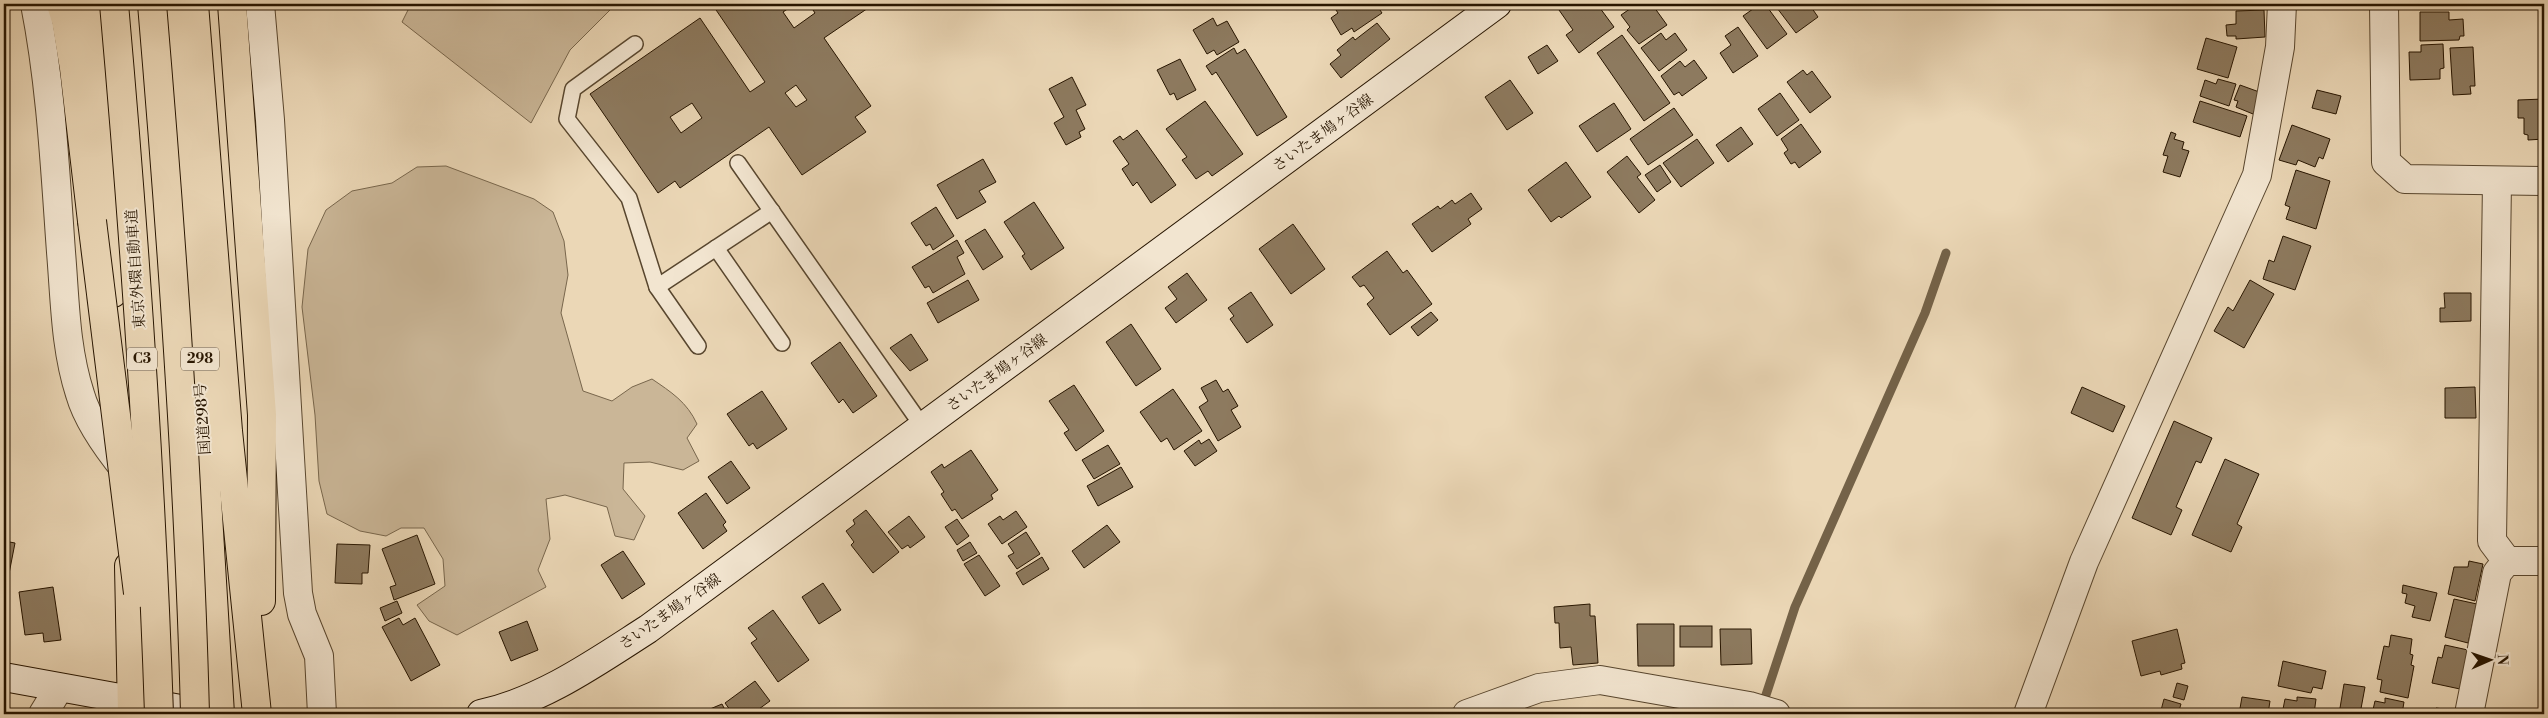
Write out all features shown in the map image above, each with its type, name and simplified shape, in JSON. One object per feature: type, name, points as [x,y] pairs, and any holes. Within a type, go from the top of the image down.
[{"type":"highway","points":[[90,4],[126,471],[139,710]]},
{"type":"highway","name":"東京外環自動車道","points":[[114,4],[134,232],[155,586],[159,714]]},
{"type":"highway","name":"C3","points":[[152,4],[171,239],[192,583],[195,714]]},
{"type":"highway","name":"国道298号","points":[[174,4],[188,180],[220,714]]},
{"type":"highway","points":[[194,4],[228,431],[259,714]]},
{"type":"highway","points":[[232,4],[262,415],[259,714]]},
{"type":"highway","points":[[67,8],[114,304]]},
{"type":"highway","points":[[67,8],[141,618],[139,710]]},
{"type":"street","points":[[35,4],[52,120],[68,349],[80,396],[106,446],[126,471]]},
{"type":"street","points":[[260,4],[270,120],[298,593],[302,614],[319,656],[322,714]]},
{"type":"street","name":"さいたま鳩ヶ谷線","points":[[489,713],[530,698],[567,680],[648,629],[1497,4]]},
{"type":"street","points":[[2028,714],[2084,562],[2257,175],[2280,47],[2282,4]]},
{"type":"street","points":[[2384,4],[2386,162],[2405,179],[2544,181]]},
{"type":"street","points":[[2497,180],[2492,541],[2507,561]]},
{"type":"street","points":[[2507,561],[2544,561]]},
{"type":"street","points":[[2469,714],[2497,573],[2507,561]]},
{"type":"street","points":[[4,677],[60,701],[139,710],[208,714]]},
{"type":"street","points":[[1467,714],[1539,688],[1600,680],[1749,706],[1776,714]]},
{"type":"street","points":[[43,714],[60,701]]},
{"type":"lane","points":[[635,44],[573,88],[567,119],[629,198],[657,287],[698,346]]},
{"type":"lane","points":[[738,163],[924,427]]},
{"type":"lane","points":[[657,287],[772,211]]},
{"type":"lane","points":[[716,248],[782,343]]},
{"type":"shaded area","points":[[411,4],[606,4],[612,8],[570,50],[531,123],[402,22]]},
{"type":"shaded area","points":[[446,166],[534,199],[553,212],[564,241],[568,275],[561,313],[583,391],[612,401],[632,387],[652,379],[678,398],[693,416],[697,424],[687,438],[699,461],[683,470],[650,462],[624,463],[623,489],[645,516],[634,540],[615,536],[607,507],[565,495],[546,499],[550,539],[538,570],[546,587],[457,635],[429,621],[417,605],[445,586],[443,559],[424,528],[401,528],[386,536],[360,531],[327,514],[319,481],[315,415],[302,307],[308,249],[326,210],[352,191],[392,183],[417,167]]},
{"type":"building","points":[[712,4],[795,4],[783,12],[794,28],[815,13],[809,4],[874,4],[824,38],[871,106],[855,117],[866,132],[802,175],[769,127],[680,188],[675,181],[658,193],[590,94],[700,18],[750,92],[765,82]],"holes":[[[796,85],[807,100],[796,107],[785,93]],[[692,103],[702,118],[681,133],[670,117]]]},
{"type":"building","points":[[1332,4],[1376,4],[1382,13],[1354,32],[1352,28],[1341,35],[1331,18],[1338,13]]},
{"type":"building","points":[[1568,4],[1597,4],[1614,27],[1579,53],[1566,35],[1573,30],[1559,10]]},
{"type":"building","points":[[1637,4],[1656,4],[1654,7],[1667,25],[1639,44],[1627,30],[1630,27],[1621,15]]},
{"type":"building","points":[[1760,4],[1765,4],[1787,34],[1767,49],[1743,16]]},
{"type":"building","points":[[1774,4],[1809,4],[1818,17],[1796,33]]},
{"type":"building","points":[[2264,10],[2265,37],[2236,39],[2236,36],[2227,36],[2226,25],[2236,24],[2236,11]]},
{"type":"building","points":[[2420,12],[2449,12],[2449,20],[2463,19],[2464,36],[2460,36],[2459,40],[2420,41]]},
{"type":"building","points":[[1213,18],[1217,26],[1227,21],[1239,42],[1217,55],[1214,50],[1207,54],[1193,30]]},
{"type":"building","points":[[1377,23],[1390,39],[1341,78],[1330,64],[1341,55],[1337,50],[1353,37],[1355,40]]},
{"type":"building","points":[[1738,27],[1758,56],[1733,73],[1720,53],[1731,45],[1725,36]]},
{"type":"building","points":[[1661,33],[1666,40],[1675,33],[1687,50],[1659,71],[1641,48]]},
{"type":"building","points":[[1622,35],[1670,103],[1644,121],[1597,53]]},
{"type":"building","points":[[2206,38],[2237,47],[2228,78],[2197,69]]},
{"type":"building","points":[[2443,44],[2444,68],[2440,69],[2440,79],[2410,80],[2409,52],[2421,52],[2421,45]]},
{"type":"building","points":[[1547,45],[1558,61],[1538,74],[1528,57]]},
{"type":"building","points":[[2473,47],[2475,86],[2470,86],[2471,94],[2453,95],[2450,48]]},
{"type":"building","points":[[1234,48],[1237,54],[1245,49],[1287,117],[1257,136],[1216,72],[1212,75],[1206,66]]},
{"type":"building","points":[[1180,59],[1196,90],[1177,100],[1174,93],[1170,95],[1157,70]]},
{"type":"building","points":[[1694,60],[1707,78],[1682,96],[1679,92],[1674,95],[1661,76],[1680,61],[1685,67]]},
{"type":"building","points":[[1803,70],[1807,75],[1812,71],[1831,97],[1810,113],[1787,82]]},
{"type":"building","points":[[1072,77],[1086,105],[1076,110],[1085,129],[1079,132],[1081,137],[1066,145],[1054,123],[1064,117],[1049,89]]},
{"type":"building","points":[[2218,79],[2236,84],[2229,106],[2200,96],[2205,80],[2216,84]]},
{"type":"building","points":[[1510,80],[1533,113],[1507,130],[1485,97]]},
{"type":"building","points":[[2240,85],[2262,93],[2253,114],[2236,107],[2238,101],[2234,100]]},
{"type":"building","points":[[2317,90],[2341,96],[2336,114],[2312,108]]},
{"type":"building","points":[[1780,93],[1799,120],[1777,136],[1758,109]]},
{"type":"building","points":[[2544,99],[2544,139],[2528,140],[2528,135],[2524,134],[2524,118],[2518,118],[2518,100]]},
{"type":"building","points":[[1205,101],[1243,154],[1212,176],[1208,171],[1196,179],[1182,160],[1187,157],[1166,129]]},
{"type":"building","points":[[2200,101],[2247,116],[2240,137],[2193,122]]},
{"type":"building","points":[[1614,103],[1631,129],[1597,152],[1579,126]]},
{"type":"building","points":[[1674,108],[1693,135],[1648,165],[1630,139]]},
{"type":"building","points":[[1801,124],[1821,152],[1799,168],[1795,162],[1791,164],[1784,153],[1788,150],[1781,139]]},
{"type":"building","points":[[2292,125],[2330,139],[2323,159],[2319,157],[2315,167],[2298,160],[2296,165],[2279,160]]},
{"type":"building","points":[[1741,127],[1753,144],[1728,162],[1716,145]]},
{"type":"building","points":[[1137,130],[1176,185],[1151,203],[1137,182],[1133,186],[1122,169],[1129,164],[1113,141],[1120,136],[1123,140]]},
{"type":"building","points":[[2171,132],[2176,134],[2174,139],[2184,142],[2182,149],[2189,151],[2180,177],[2163,172],[2168,156],[2163,155]]},
{"type":"building","points":[[1697,139],[1714,163],[1681,187],[1663,163]]},
{"type":"building","points":[[1627,156],[1641,174],[1637,177],[1655,200],[1639,213],[1607,172]]},
{"type":"building","points":[[983,159],[996,182],[979,191],[986,202],[957,219],[937,185]]},
{"type":"building","points":[[1566,162],[1591,197],[1561,218],[1559,216],[1551,222],[1528,190]]},
{"type":"building","points":[[1660,165],[1671,182],[1657,192],[1645,175]]},
{"type":"building","points":[[2296,170],[2330,181],[2316,229],[2286,219],[2290,207],[2285,205]]},
{"type":"building","points":[[1471,193],[1482,209],[1468,219],[1471,224],[1432,252],[1412,224],[1438,206],[1440,209],[1452,200],[1455,204]]},
{"type":"building","points":[[1034,202],[1064,248],[1031,270],[1022,256],[1025,254],[1004,222]]},
{"type":"building","points":[[936,207],[954,236],[933,250],[930,244],[926,246],[911,223]]},
{"type":"building","points":[[1293,224],[1325,269],[1291,294],[1259,249]]},
{"type":"building","points":[[985,229],[1003,257],[983,270],[965,241]]},
{"type":"building","points":[[2283,236],[2311,246],[2295,290],[2263,279],[2269,260],[2274,262]]},
{"type":"building","points":[[957,240],[964,253],[957,257],[965,274],[933,293],[929,286],[925,288],[912,267]]},
{"type":"building","points":[[1387,251],[1403,273],[1407,270],[1432,304],[1390,335],[1367,304],[1374,298],[1364,285],[1360,287],[1352,277]]},
{"type":"building","points":[[1187,273],[1207,300],[1176,323],[1165,308],[1177,299],[1168,287]]},
{"type":"building","points":[[968,280],[979,300],[938,323],[927,303]]},
{"type":"building","points":[[2250,280],[2274,294],[2244,348],[2214,331],[2228,307],[2233,311]]},
{"type":"building","points":[[1251,292],[1273,325],[1247,343],[1230,319],[1234,316],[1228,308]]},
{"type":"building","points":[[2444,293],[2471,293],[2471,321],[2440,322],[2440,308],[2445,308]]},
{"type":"building","points":[[1431,312],[1438,320],[1418,336],[1411,327]]},
{"type":"building","points":[[1131,324],[1161,369],[1136,386],[1106,342]]},
{"type":"building","points":[[911,334],[928,360],[910,371],[890,348]]},
{"type":"building","points":[[840,342],[877,396],[853,413],[843,399],[839,403],[811,363]]},
{"type":"building","points":[[1216,380],[1223,392],[1228,389],[1238,406],[1231,410],[1241,427],[1218,441],[1199,407],[1208,401],[1201,388]]},
{"type":"building","points":[[1074,385],[1104,431],[1076,451],[1064,433],[1069,430],[1049,401]]},
{"type":"building","points":[[2082,387],[2125,406],[2113,432],[2071,413]]},
{"type":"building","points":[[2475,387],[2476,418],[2445,418],[2445,388]]},
{"type":"building","points":[[1173,389],[1202,431],[1174,450],[1167,438],[1161,442],[1140,412]]},
{"type":"building","points":[[762,391],[787,429],[757,449],[753,443],[749,446],[727,414]]},
{"type":"building","points":[[2174,421],[2212,438],[2201,463],[2196,461],[2176,507],[2182,510],[2171,535],[2132,518]]},
{"type":"building","points":[[1209,439],[1217,451],[1195,466],[1184,451],[1199,440],[1201,444]]},
{"type":"building","points":[[1108,445],[1120,464],[1094,479],[1082,460]]},
{"type":"building","points":[[971,450],[998,490],[991,495],[993,499],[962,519],[955,509],[952,511],[941,494],[944,492],[931,472],[942,464],[944,468]]},
{"type":"building","points":[[2225,459],[2259,474],[2237,524],[2242,527],[2231,552],[2192,535]]},
{"type":"building","points":[[731,461],[750,488],[727,504],[708,477]]},
{"type":"building","points":[[1121,467],[1133,487],[1098,506],[1087,486]]},
{"type":"building","points":[[706,493],[726,522],[723,525],[727,531],[703,549],[678,513]]},
{"type":"building","points":[[866,510],[899,552],[873,573],[851,545],[854,542],[846,531],[855,524],[853,520]]},
{"type":"building","points":[[1016,511],[1027,527],[1002,544],[988,524],[1000,516],[1003,520]]},
{"type":"building","points":[[909,516],[925,537],[910,548],[908,545],[902,549],[888,532]]},
{"type":"building","points":[[957,519],[969,536],[957,545],[945,527]]},
{"type":"building","points":[[1107,525],[1120,542],[1084,568],[1072,551]]},
{"type":"building","points":[[1026,532],[1040,554],[1017,569],[1008,556],[1014,553],[1008,544]]},
{"type":"building","points":[[417,535],[435,584],[394,600],[390,587],[396,585],[382,549]]},
{"type":"building","points":[[4,541],[15,543],[7,584],[4,584]]},
{"type":"building","points":[[970,542],[977,553],[963,561],[957,550]]},
{"type":"building","points":[[337,544],[370,545],[368,573],[362,573],[362,584],[335,583]]},
{"type":"building","points":[[623,551],[645,584],[622,599],[601,565]]},
{"type":"building","points":[[979,555],[1000,586],[985,596],[964,564]]},
{"type":"building","points":[[1042,557],[1049,569],[1023,585],[1016,573]]},
{"type":"building","points":[[2469,561],[2483,564],[2475,601],[2448,594],[2454,567],[2468,567]]},
{"type":"building","points":[[823,583],[841,610],[819,624],[802,597]]},
{"type":"building","points":[[2403,585],[2437,593],[2430,621],[2412,617],[2415,606],[2405,603],[2407,594],[2402,593]]},
{"type":"building","points":[[53,587],[61,640],[44,642],[43,633],[25,635],[19,592]]},
{"type":"building","points":[[2454,599],[2477,604],[2468,643],[2445,637]]},
{"type":"building","points":[[397,601],[402,613],[385,621],[380,608]]},
{"type":"building","points":[[1590,604],[1590,616],[1595,616],[1598,663],[1573,665],[1571,647],[1560,648],[1559,623],[1555,623],[1554,607]]},
{"type":"building","points":[[773,610],[809,660],[778,682],[751,643],[757,639],[748,628]]},
{"type":"building","points":[[399,618],[403,625],[415,618],[440,665],[411,681],[382,627]]},
{"type":"building","points":[[527,621],[538,650],[511,661],[499,632]]},
{"type":"building","points":[[1637,624],[1674,624],[1674,666],[1638,666]]},
{"type":"building","points":[[1680,626],[1712,626],[1712,647],[1680,647]]},
{"type":"building","points":[[1720,629],[1751,629],[1752,664],[1721,665]]},
{"type":"building","points":[[2177,629],[2185,663],[2181,664],[2182,669],[2161,675],[2160,671],[2141,676],[2132,641]]},
{"type":"building","points":[[2391,635],[2412,639],[2410,654],[2413,655],[2411,665],[2414,666],[2408,698],[2380,692],[2382,680],[2377,679],[2384,646],[2389,647]]},
{"type":"building","points":[[2445,645],[2468,650],[2460,689],[2432,683],[2438,657],[2442,658]]},
{"type":"building","points":[[2283,661],[2326,671],[2322,689],[2313,687],[2311,693],[2278,686]]},
{"type":"building","points":[[755,681],[770,701],[752,714],[733,714],[725,703]]},
{"type":"building","points":[[2177,683],[2188,686],[2184,700],[2173,697]]},
{"type":"building","points":[[2344,684],[2365,687],[2360,714],[2339,714]]},
{"type":"building","points":[[2242,697],[2270,701],[2268,714],[2239,714]]},
{"type":"building","points":[[2297,697],[2316,699],[2314,714],[2282,714],[2285,699],[2297,701]]},
{"type":"building","points":[[2385,698],[2404,702],[2402,714],[2372,714],[2375,701],[2385,703]]},
{"type":"building","points":[[2164,699],[2181,704],[2178,714],[2160,714]]},
{"type":"building","points":[[722,704],[727,714],[712,714],[710,709]]},
{"type":"building","points":[[2436,708],[2451,710],[2450,714],[2428,714],[2428,711],[2435,712]]},
{"type":"waterway","points":[[1762,707],[1795,607],[1925,313],[1946,253]]}]
